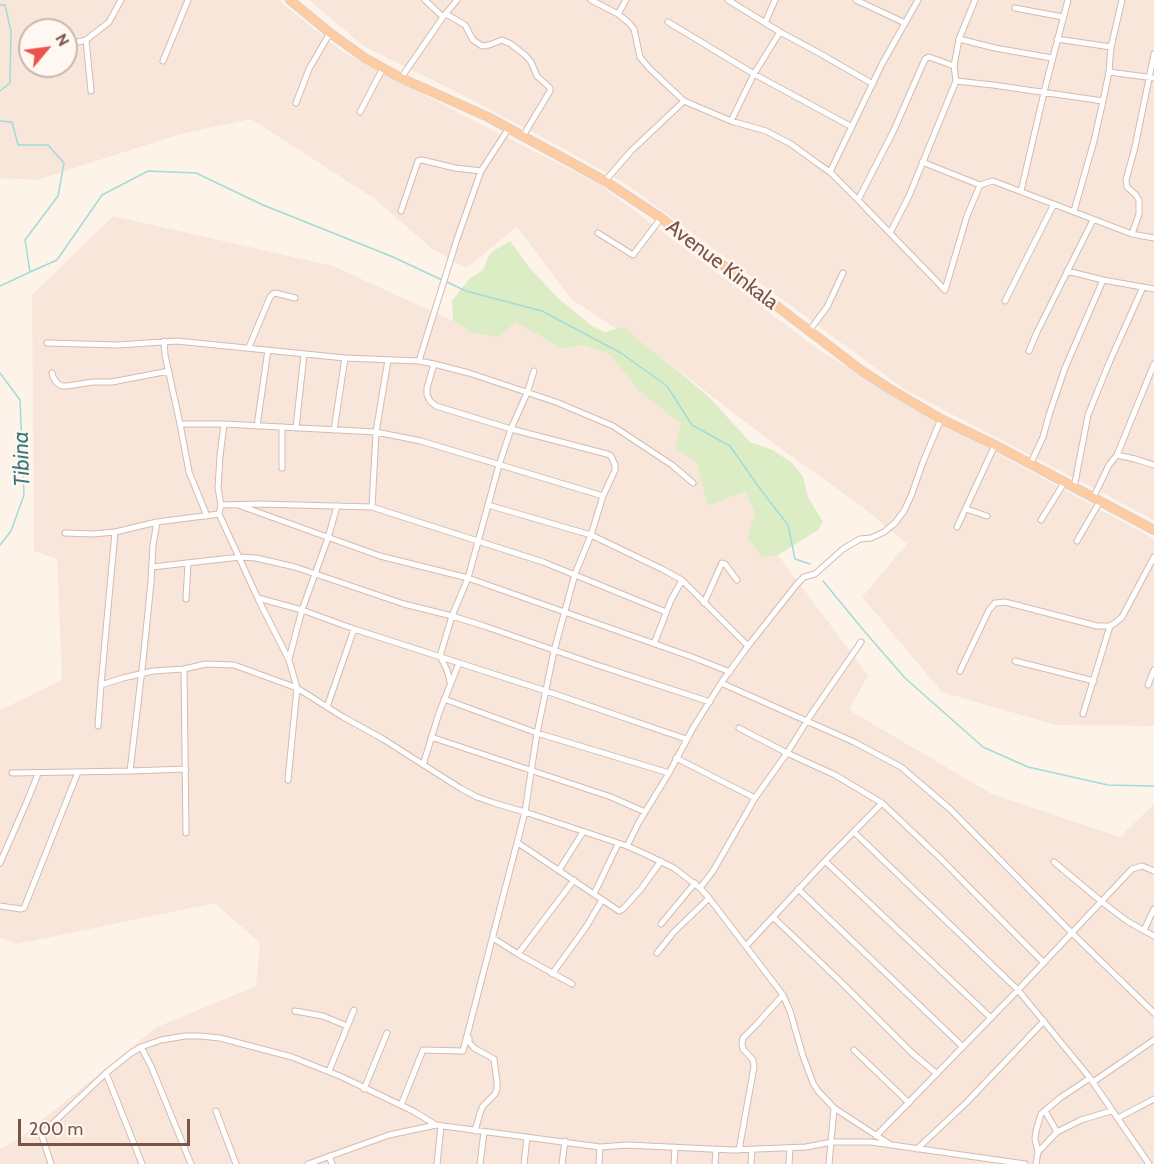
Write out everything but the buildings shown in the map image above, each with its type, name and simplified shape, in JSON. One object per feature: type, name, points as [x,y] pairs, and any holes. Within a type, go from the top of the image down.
[{"type":"main road","name":"Avenue Kinkala","points":[[290,0],[365,58],[401,78],[488,117],[605,181],[661,219],[862,371],[941,419],[995,445],[1154,530]]},
{"type":"street","points":[[78,42],[86,40],[109,22],[121,0]]},
{"type":"street","points":[[163,61],[188,0]]},
{"type":"street","points":[[425,0],[445,16],[465,25],[473,40],[482,46],[502,40],[511,44],[531,62],[537,76],[549,90],[523,136]]},
{"type":"street","points":[[401,78],[457,0]]},
{"type":"street","points":[[591,0],[618,14],[629,23],[634,29],[640,57],[684,101],[731,121],[766,131],[791,144],[830,172],[945,290],[980,185]]},
{"type":"street","points":[[618,14],[626,0]]},
{"type":"street","points":[[728,0],[765,24],[873,84]]},
{"type":"street","points":[[765,24],[775,0]]},
{"type":"street","points":[[856,0],[905,22]]},
{"type":"street","points":[[830,172],[873,84],[918,0]]},
{"type":"street","points":[[890,233],[909,196],[956,81],[954,66],[960,39],[975,0]]},
{"type":"street","points":[[1021,191],[1068,0]]},
{"type":"street","points":[[1074,211],[1094,141],[1122,0]]},
{"type":"street","points":[[1015,8],[1063,17]]},
{"type":"street","points":[[668,22],[754,74],[852,127]]},
{"type":"street","points":[[731,121],[754,74],[780,32]]},
{"type":"street","points":[[296,103],[309,69],[330,33]]},
{"type":"street","points":[[960,39],[995,48],[1053,58]]},
{"type":"street","points":[[1057,39],[1112,47]]},
{"type":"street","points":[[86,40],[91,91]]},
{"type":"street","points":[[1131,234],[1139,214],[1139,200],[1127,187],[1126,180],[1152,78],[1154,54]]},
{"type":"street","points":[[858,200],[894,130],[925,59],[929,57],[954,66]]},
{"type":"street","points":[[360,112],[383,68]]},
{"type":"street","points":[[1109,72],[1152,78]]},
{"type":"street","points":[[956,81],[1103,101]]},
{"type":"street","points":[[605,181],[631,151],[684,101]]},
{"type":"street","points":[[419,361],[481,171],[508,128]]},
{"type":"street","points":[[401,211],[418,161],[481,171]]},
{"type":"street","points":[[922,162],[980,185],[993,181],[1131,234],[1154,238]]},
{"type":"street","points":[[1005,301],[1054,204]]},
{"type":"street","points":[[598,233],[633,255],[661,219]]},
{"type":"street","points":[[1029,351],[1093,220]]},
{"type":"street","points":[[1067,271],[1154,289]]},
{"type":"street","points":[[810,331],[827,307],[843,273]]},
{"type":"street","points":[[1030,465],[1043,437],[1065,368],[1102,280]]},
{"type":"street","points":[[1074,488],[1088,415],[1143,287]]},
{"type":"street","points":[[249,348],[273,294],[278,293],[295,298]]},
{"type":"street","points":[[164,341],[189,472],[207,516]]},
{"type":"street","points":[[47,343],[118,345],[164,341],[194,342],[345,358],[434,363],[556,402],[613,426],[672,465],[693,483]]},
{"type":"street","points":[[257,426],[268,350]]},
{"type":"street","points":[[296,428],[304,354]]},
{"type":"street","points":[[334,430],[345,358]]},
{"type":"street","points":[[372,507],[376,432],[388,360]]},
{"type":"street","points":[[401,1106],[423,1050],[463,1051],[518,843],[525,812],[530,769],[554,651],[575,574],[591,535],[603,496],[615,470],[611,456],[607,454],[511,429],[436,406],[427,395],[434,363]]},
{"type":"street","points":[[1077,541],[1097,500],[1109,465],[1117,455],[1154,364]]},
{"type":"street","points":[[52,373],[57,383],[66,386],[118,381],[169,371]]},
{"type":"street","points":[[450,682],[440,656],[452,616],[468,578],[499,465],[534,371]]},
{"type":"street","points":[[627,846],[686,739],[721,683],[797,584],[804,577],[815,574],[843,549],[861,539],[871,538],[884,532],[895,524],[911,496],[941,419]]},
{"type":"street","points":[[180,424],[376,432],[421,441],[603,496]]},
{"type":"street","points":[[224,424],[218,488],[219,514],[289,660],[297,688],[288,780]]},
{"type":"street","points":[[282,427],[282,468]]},
{"type":"street","points":[[957,527],[995,445]]},
{"type":"street","points":[[1117,455],[1154,465]]},
{"type":"street","points":[[1041,520],[1064,483]]},
{"type":"street","points":[[220,505],[372,507],[543,562],[666,612]]},
{"type":"street","points":[[238,505],[380,556],[468,578],[730,672]]},
{"type":"street","points":[[488,505],[591,535],[682,580],[748,645]]},
{"type":"street","points":[[289,660],[302,610],[337,506]]},
{"type":"street","points":[[966,509],[987,516]]},
{"type":"street","points":[[65,533],[115,532],[157,522],[219,514]]},
{"type":"street","points":[[130,771],[157,522]]},
{"type":"street","points":[[98,726],[115,532]]},
{"type":"street","points":[[152,567],[240,556],[270,561],[316,573],[404,604],[452,616],[710,702]]},
{"type":"street","points":[[960,671],[988,610],[996,603],[1005,602],[1097,626],[1110,626],[1122,617],[1154,557]]},
{"type":"street","points":[[186,599],[188,563]]},
{"type":"street","points":[[704,603],[722,563],[737,580]]},
{"type":"street","points":[[654,644],[666,612],[682,580]]},
{"type":"street","points":[[258,598],[302,610],[686,739]]},
{"type":"street","points":[[1083,714],[1110,626]]},
{"type":"street","points":[[327,707],[354,629]]},
{"type":"street","points":[[700,888],[713,871],[754,798],[861,642]]},
{"type":"street","points":[[1015,661],[1094,681]]},
{"type":"street","points":[[423,765],[450,682],[459,663]]},
{"type":"street","points":[[101,685],[153,671],[184,669],[206,664],[234,665],[297,688],[460,788],[477,796],[627,846],[661,861],[700,888],[783,995],[803,1056],[818,1091],[834,1108],[891,1145]]},
{"type":"street","points":[[184,669],[186,833]]},
{"type":"street","points":[[1148,685],[1154,670]]},
{"type":"street","points":[[721,683],[854,742],[900,767],[950,809],[1154,1013]]},
{"type":"street","points":[[444,699],[537,733],[669,773]]},
{"type":"street","points":[[739,728],[835,775],[882,803],[1044,963]]},
{"type":"street","points":[[431,737],[611,797],[645,812]]},
{"type":"street","points":[[676,759],[754,798]]},
{"type":"street","points":[[12,773],[186,769]]},
{"type":"street","points":[[0,906],[24,908],[78,772]]},
{"type":"street","points":[[0,863],[38,774]]},
{"type":"street","points":[[746,946],[882,803]]},
{"type":"street","points":[[559,870],[583,831]]},
{"type":"street","points":[[855,832],[1018,990],[1091,1080],[1149,1164]]},
{"type":"street","points":[[518,843],[619,911],[640,889],[661,861]]},
{"type":"street","points":[[594,894],[618,844]]},
{"type":"street","points":[[825,861],[991,1018]]},
{"type":"street","points":[[1054,862],[1101,902],[1127,921],[1154,936]]},
{"type":"street","points":[[876,1136],[1132,869],[1142,866],[1154,871]]},
{"type":"street","points":[[518,954],[574,880]]},
{"type":"street","points":[[661,924],[694,883]]},
{"type":"street","points":[[798,889],[963,1047]]},
{"type":"street","points":[[657,953],[673,933],[709,898]]},
{"type":"street","points":[[552,974],[586,927],[602,900]]},
{"type":"street","points":[[1144,930],[1154,909]]},
{"type":"street","points":[[773,917],[912,1053],[937,1074]]},
{"type":"street","points":[[493,938],[572,984]]},
{"type":"street","points":[[739,1150],[754,1067],[753,1060],[743,1049],[743,1038],[783,995]]},
{"type":"street","points":[[329,1071],[354,1010]]},
{"type":"street","points":[[295,1011],[322,1016],[347,1026]]},
{"type":"street","points":[[917,1149],[967,1102],[1044,1021]]},
{"type":"street","points":[[469,1030],[471,1044],[494,1059],[497,1082],[495,1094],[483,1106],[475,1131]]},
{"type":"street","points":[[364,1089],[387,1033]]},
{"type":"street","points":[[51,1164],[42,1142],[44,1132],[106,1072],[131,1053],[141,1047],[172,1037],[220,1038],[278,1053],[329,1071],[439,1126]]},
{"type":"street","points":[[1036,1164],[1038,1152],[1036,1131],[1039,1119],[1045,1111],[1060,1098],[1154,1040]]},
{"type":"street","points":[[141,1047],[191,1164]]},
{"type":"street","points":[[854,1050],[909,1103]]},
{"type":"street","points":[[106,1072],[142,1164]]},
{"type":"street","points":[[1118,1118],[1154,1099]]},
{"type":"street","points":[[829,1164],[834,1108]]},
{"type":"street","points":[[216,1111],[236,1164]]},
{"type":"street","points":[[1045,1111],[1057,1132]]},
{"type":"street","points":[[1038,1152],[1057,1132],[1081,1120],[1111,1111]]},
{"type":"street","points":[[308,1164],[390,1135],[439,1126],[600,1147],[627,1145],[739,1150],[790,1148],[832,1142],[871,1142],[1024,1164]]},
{"type":"street","points":[[437,1164],[439,1126]]},
{"type":"street","points":[[480,1164],[484,1132]]},
{"type":"street","points":[[524,1164],[527,1137]]},
{"type":"street","points":[[562,1164],[565,1141]]},
{"type":"street","points":[[599,1164],[600,1147]]},
{"type":"street","points":[[674,1164],[675,1147]]},
{"type":"street","points":[[789,1164],[790,1148]]},
{"type":"street","points":[[751,1164],[752,1149]]},
{"type":"street","points":[[715,1164],[716,1150]]},
{"type":"street","points":[[329,1156],[332,1164]]},
{"type":"shaded area","points":[[0,0],[278,0],[343,52],[599,184],[820,351],[1015,463],[1154,539],[1154,726],[1056,725],[942,692],[862,597],[907,544],[860,505],[770,441],[669,363],[571,299],[517,227],[466,268],[431,248],[375,199],[251,119],[177,135],[37,180],[0,178]]},
{"type":"shaded area","points":[[309,0],[1154,0],[1154,520],[904,389],[623,182],[453,90],[365,47]]},
{"type":"shaded area","points":[[113,216],[333,266],[453,321],[470,332],[515,322],[560,349],[584,345],[610,355],[639,391],[681,424],[696,462],[708,505],[744,490],[755,514],[763,558],[778,555],[868,675],[849,710],[992,794],[1120,837],[1154,804],[1154,1164],[0,1164],[0,1149],[21,1137],[157,1027],[256,986],[260,943],[215,903],[17,944],[0,938],[0,710],[62,680],[57,559],[34,551],[32,295]]},
{"type":"green space","points":[[510,241],[529,267],[558,298],[592,326],[605,332],[624,327],[710,398],[750,442],[773,450],[792,463],[803,476],[808,497],[823,522],[818,530],[778,555],[763,558],[747,537],[755,514],[745,491],[708,506],[696,462],[675,448],[681,424],[639,391],[610,355],[584,345],[560,349],[515,322],[499,337],[470,332],[453,321],[452,301],[469,279],[483,270],[490,253]]},
{"type":"waterway","name":"Tibina","points":[[0,5],[5,5],[11,31],[10,83],[0,91]]},
{"type":"waterway","name":"Tibina","points":[[0,121],[12,122],[18,145],[48,145],[64,163],[58,196],[25,240],[30,272],[0,286]]},
{"type":"waterway","points":[[30,272],[57,260],[102,195],[148,171],[196,173],[263,205],[393,257],[442,280]]},
{"type":"waterway","points":[[447,282],[466,291],[542,311],[621,353],[667,386],[692,425],[730,446],[788,525],[795,559],[810,564]]},
{"type":"waterway","name":"Tibina","points":[[0,373],[20,400],[24,495],[11,531],[0,545]]},
{"type":"waterway","points":[[823,581],[905,678],[983,747],[1028,767],[1108,785],[1154,786]]}]
